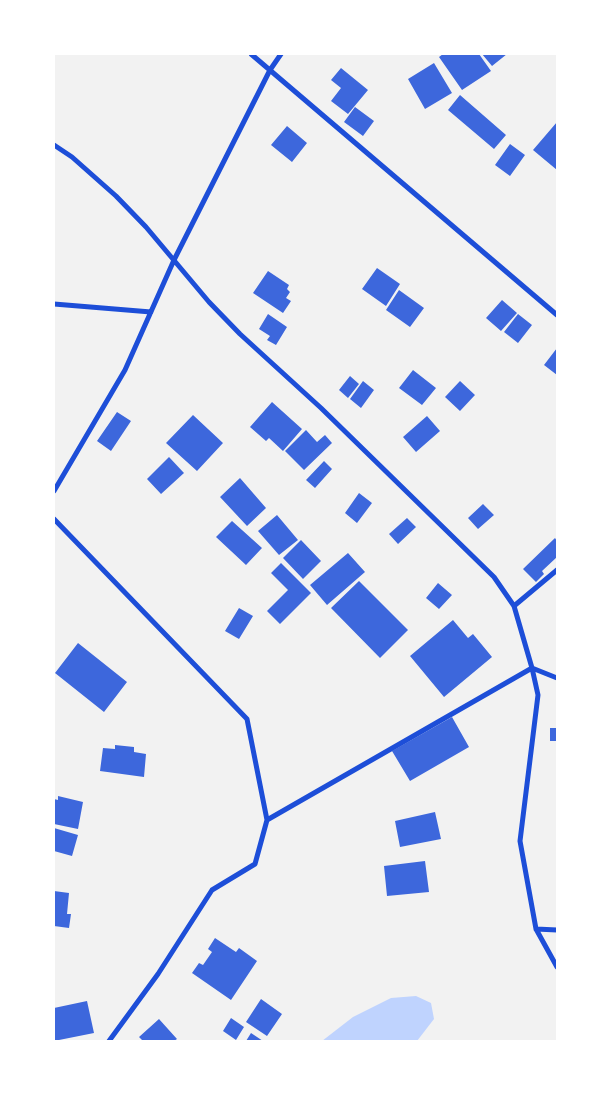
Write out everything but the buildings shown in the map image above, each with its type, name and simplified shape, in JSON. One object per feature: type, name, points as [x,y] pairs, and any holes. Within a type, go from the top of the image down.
[{"type":"street","points":[[252,54],[557,315]]},
{"type":"street","points":[[54,491],[125,370],[174,260],[270,70],[281,54]]},
{"type":"street","points":[[54,145],[72,157],[116,196],[146,227],[209,302],[240,334],[322,408],[494,577],[514,606],[538,695],[520,841],[536,929],[557,967]]},
{"type":"street","points":[[54,304],[151,312]]},
{"type":"street","points":[[54,519],[247,719],[267,820],[255,864],[212,890],[158,974],[109,1041]]},
{"type":"street","points":[[514,606],[557,570]]},
{"type":"street","points":[[267,820],[532,668]]},
{"type":"street","points":[[532,668],[557,678]]},
{"type":"street","points":[[536,929],[557,930]]},
{"type":"water","points":[[416,996],[431,1003],[434,1019],[417,1041],[322,1041],[353,1017],[391,998]]}]
